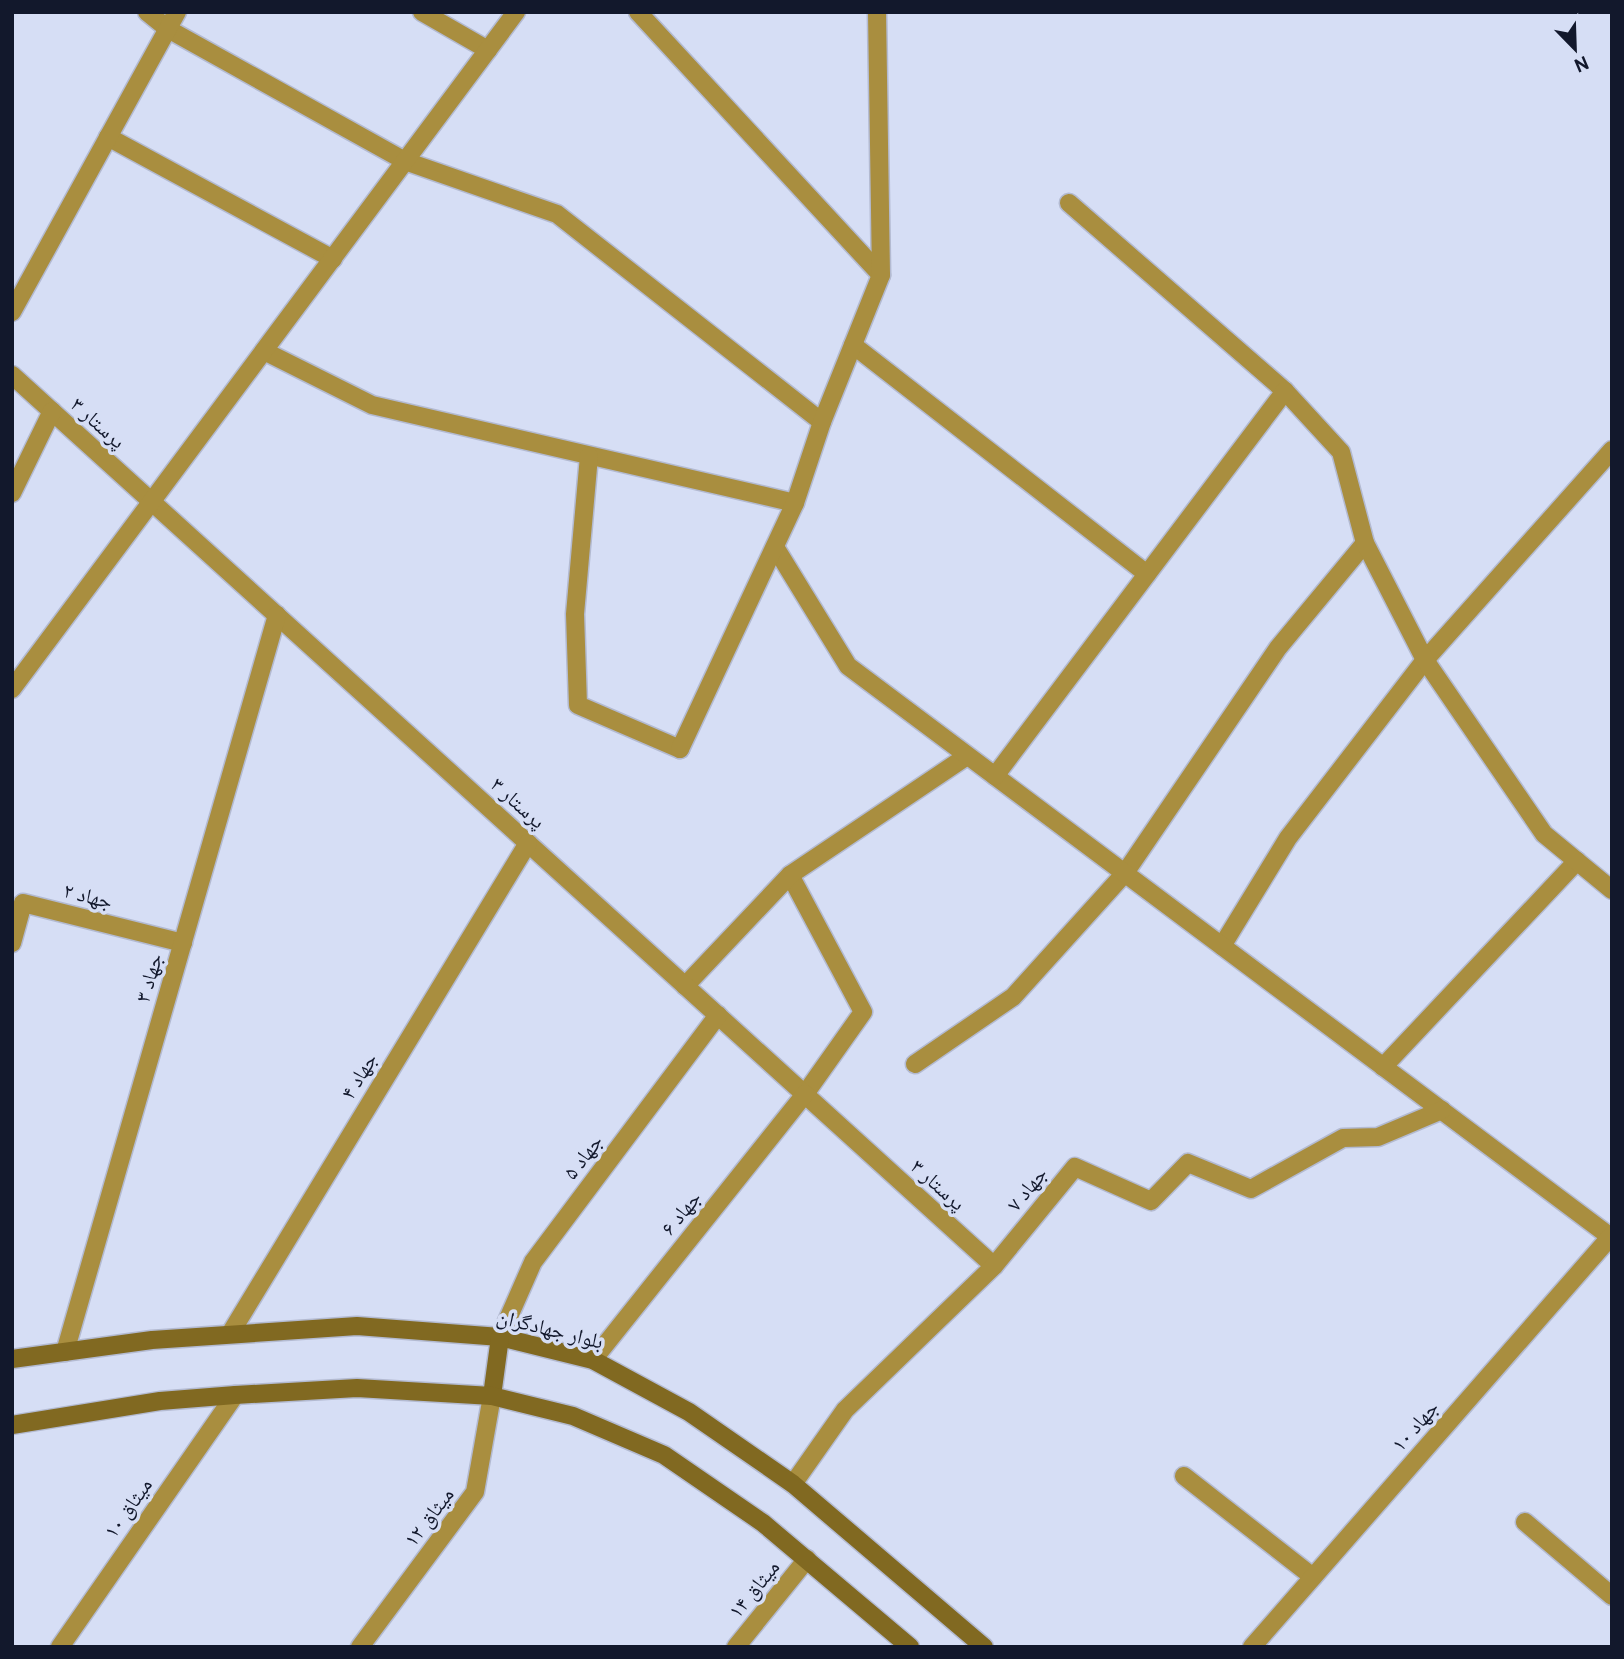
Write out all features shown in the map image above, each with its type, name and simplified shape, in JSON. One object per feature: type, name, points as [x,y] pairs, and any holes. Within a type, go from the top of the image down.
[{"type":"main road","name":"بلوار جهادگران","points":[[12,1359],[230,1334],[357,1326],[500,1337],[593,1360],[689,1412],[793,1484],[984,1647]]},
{"type":"main road","points":[[492,1396],[500,1337]]},
{"type":"main road","points":[[12,1425],[160,1401],[235,1395],[356,1388],[492,1396],[572,1416],[664,1455],[763,1523],[910,1647]]},
{"type":"street","points":[[147,12],[168,29],[405,162],[557,214],[822,422]]},
{"type":"street","points":[[12,312],[177,12]]},
{"type":"street","points":[[422,12],[488,50]]},
{"type":"street","points":[[12,689],[516,12]]},
{"type":"street","points":[[638,12],[881,275]]},
{"type":"street","points":[[589,456],[575,614],[578,705],[680,749],[794,503],[822,422],[881,275],[877,12]]},
{"type":"street","points":[[108,137],[332,259]]},
{"type":"street","points":[[1069,203],[1285,391],[1341,452],[1365,544],[1425,660],[1544,834],[1612,890]]},
{"type":"street","points":[[853,345],[1147,574]]},
{"type":"street","points":[[264,351],[372,405],[794,503]]},
{"type":"street","name":"پرستار ۳","points":[[12,375],[994,1266]]},
{"type":"street","points":[[995,776],[1285,391]]},
{"type":"street","points":[[12,493],[52,411]]},
{"type":"street","points":[[1222,946],[1288,838],[1425,660],[1612,450]]},
{"type":"street","points":[[915,1064],[1013,997],[1125,873],[1278,648],[1365,544]]},
{"type":"street","points":[[775,547],[848,666],[1611,1237]]},
{"type":"street","name":"جهاد ۳","points":[[65,1352],[277,615]]},
{"type":"street","points":[[685,986],[790,875],[967,755]]},
{"type":"street","name":"جهاد ۴","points":[[230,1334],[528,843]]},
{"type":"street","points":[[1383,1067],[1577,861]]},
{"type":"street","name":"جهاد ۶","points":[[593,1360],[805,1094],[863,1012],[790,875]]},
{"type":"street","name":"جهاد ۲","points":[[12,943],[23,903],[183,943]]},
{"type":"street","name":"جهاد ۵","points":[[500,1337],[533,1262],[718,1015]]},
{"type":"street","name":"جهاد ۷","points":[[793,1484],[845,1410],[994,1266],[1075,1167],[1151,1201],[1188,1163],[1251,1189],[1343,1138],[1378,1137],[1442,1110]]},
{"type":"street","name":"جهاد ۱۰","points":[[1252,1647],[1611,1237]]},
{"type":"street","name":"میثاق ۱۰","points":[[60,1647],[235,1395]]},
{"type":"street","name":"میثاق ۱۲","points":[[360,1647],[475,1492],[492,1396]]},
{"type":"street","points":[[1184,1476],[1313,1577]]},
{"type":"street","points":[[1525,1522],[1612,1596]]},
{"type":"street","name":"میثاق ۱۴","points":[[736,1647],[807,1559]]}]
